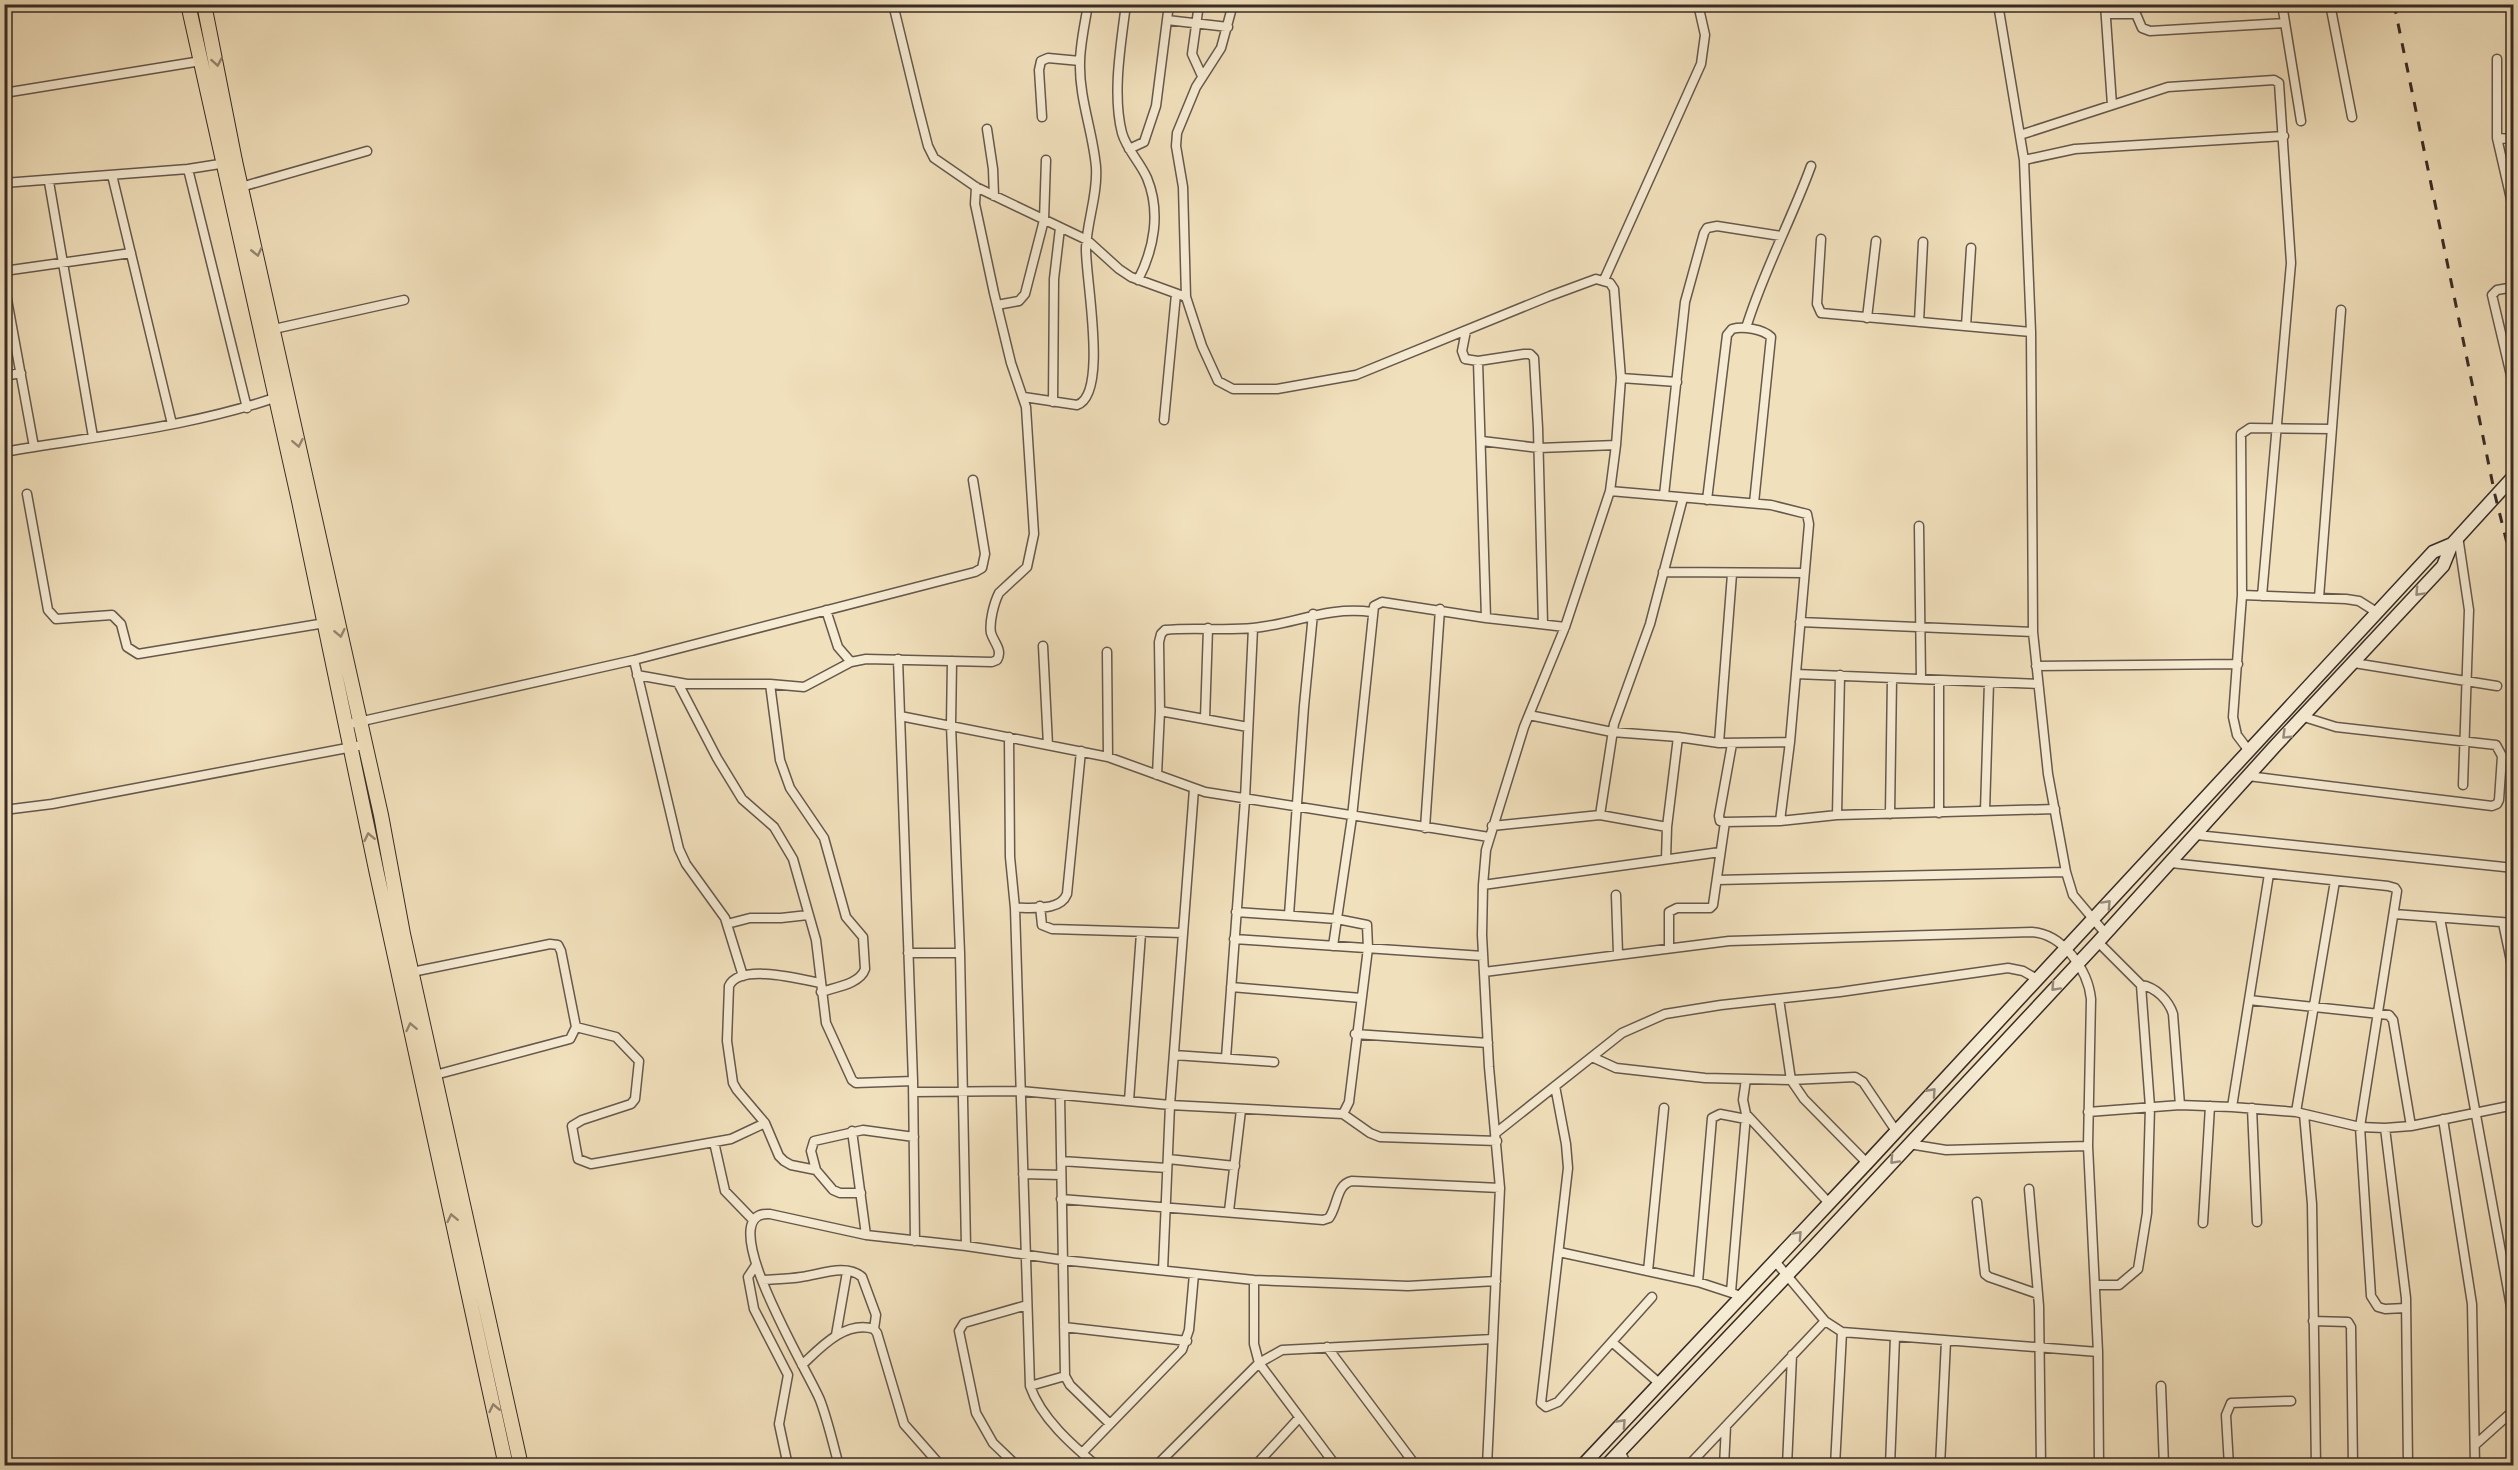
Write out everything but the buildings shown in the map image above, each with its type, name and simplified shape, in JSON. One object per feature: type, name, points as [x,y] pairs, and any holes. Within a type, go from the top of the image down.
[{"type":"main road","points":[[188,4],[229,162],[282,396],[357,746],[377,874],[506,1466]]},
{"type":"main road","points":[[204,4],[229,162],[241,187],[274,329],[282,396],[325,623],[352,724]]},
{"type":"main road","points":[[1606,1466],[2197,835],[2248,776],[2443,566],[2455,540],[2514,476]]},
{"type":"main road","points":[[1582,1466],[1659,1383],[1736,1294],[1774,1260],[1867,1163],[2433,552],[2455,540]]},
{"type":"main road","points":[[357,746],[381,815],[412,972],[521,1466]]},
{"type":"main road","points":[[377,874],[391,870]]},
{"type":"street","points":[[893,4],[928,146],[934,158],[976,187],[1087,240],[1119,269],[1138,280],[1186,297]]},
{"type":"street","points":[[1024,397],[1082,404],[1088,395],[1093,370],[1094,342],[1086,267],[1096,170],[1080,82],[1080,61],[1088,4]]},
{"type":"street","points":[[1126,4],[1118,81],[1122,132],[1129,149],[1147,177],[1153,209],[1151,250],[1138,280]]},
{"type":"street","points":[[1129,149],[1141,145],[1147,137],[1156,106],[1169,4]]},
{"type":"street","points":[[1199,4],[1192,54],[1202,76]]},
{"type":"street","points":[[1233,4],[1221,48],[1202,76],[1178,133],[1176,146],[1183,187],[1186,297],[1202,346],[1218,381],[1233,388],[1277,388],[1344,378],[1596,279],[1610,283],[1614,289],[1621,378],[1610,491],[1565,627],[1529,715],[1492,826],[1483,885],[1483,956],[1500,1188],[1487,1466]]},
{"type":"street","points":[[1604,280],[1701,64],[1705,35],[1698,4]]},
{"type":"street","points":[[1998,4],[2024,160],[2031,332],[2034,632],[2048,774],[2066,872],[2078,903],[2092,920],[2102,938],[2141,985],[2150,1107],[2147,1213],[2138,1269],[2119,1285],[2095,1285]]},
{"type":"street","points":[[2282,4],[2301,121]]},
{"type":"street","points":[[2330,4],[2352,117]]},
{"type":"street","points":[[2112,105],[2105,9],[2136,14],[2142,28],[2150,31],[2285,23]]},
{"type":"street","points":[[1167,20],[1227,27]]},
{"type":"street","points":[[1042,117],[1039,70],[1041,61],[1048,58],[1080,61]]},
{"type":"street","points":[[2497,59],[2497,138],[2514,212]]},
{"type":"street","points":[[4,93],[201,61]]},
{"type":"street","points":[[2020,135],[2168,87],[2274,80],[2280,86],[2291,263],[2262,596]]},
{"type":"street","points":[[987,129],[993,169],[994,196]]},
{"type":"street","points":[[2024,160],[2075,149],[2284,136]]},
{"type":"street","points":[[2497,138],[2514,139]]},
{"type":"street","points":[[241,187],[367,151]]},
{"type":"street","points":[[997,305],[1014,303],[1023,298],[1044,220],[1047,160]]},
{"type":"street","points":[[4,183],[49,182],[188,169],[229,162]]},
{"type":"street","points":[[1746,328],[1754,301],[1811,166]]},
{"type":"street","points":[[188,169],[247,408]]},
{"type":"street","points":[[112,175],[172,424]]},
{"type":"street","points":[[49,182],[93,437]]},
{"type":"street","points":[[637,675],[678,683],[770,684],[796,687],[812,685],[851,662],[866,658],[998,660],[999,651],[991,627],[996,599],[999,593],[1027,567],[1034,534],[1024,397],[1011,363],[997,305],[975,204],[976,187]]},
{"type":"street","points":[[1664,495],[1685,302],[1704,233],[1707,228],[1717,226],[1782,236]]},
{"type":"street","points":[[1053,402],[1054,279],[1060,228]]},
{"type":"street","points":[[1821,239],[1818,310],[1830,315],[2031,332]]},
{"type":"street","points":[[1867,318],[1876,241]]},
{"type":"street","points":[[1919,322],[1923,242]]},
{"type":"street","points":[[1966,326],[1971,248]]},
{"type":"street","points":[[4,271],[131,253]]},
{"type":"street","points":[[4,284],[34,447]]},
{"type":"street","points":[[2514,287],[2493,292],[2492,299],[2514,388]]},
{"type":"street","points":[[1164,420],[1176,294]]},
{"type":"street","points":[[274,329],[404,300]]},
{"type":"street","points":[[2319,598],[2341,310]]},
{"type":"street","points":[[1707,500],[1727,335],[1732,329],[1746,328],[1766,333],[1771,337],[1754,503]]},
{"type":"street","points":[[1466,331],[1462,356],[1465,359],[1478,361],[1524,354],[1530,354],[1534,358],[1539,448],[1543,624]]},
{"type":"street","points":[[1478,361],[1486,618]]},
{"type":"street","points":[[4,376],[21,373]]},
{"type":"street","points":[[1621,378],[1677,382]]},
{"type":"street","points":[[4,452],[172,424],[247,408],[282,396]]},
{"type":"street","points":[[2249,751],[2237,735],[2234,726],[2242,595],[2241,434],[2250,428],[2332,429]]},
{"type":"street","points":[[1482,441],[1539,448],[1616,445]]},
{"type":"street","points":[[352,724],[634,660],[975,572],[982,568],[985,554],[973,480]]},
{"type":"street","points":[[1610,491],[1754,503],[1803,511],[1807,514],[1809,524],[1796,674],[1780,821]]},
{"type":"street","points":[[27,494],[48,610],[56,620],[112,615],[121,624],[127,647],[138,654],[325,623]]},
{"type":"street","points":[[1600,815],[1611,732],[1650,624],[1683,498]]},
{"type":"street","points":[[1919,526],[1921,679]]},
{"type":"street","points":[[2455,540],[2469,610],[2463,785]]},
{"type":"street","points":[[1663,572],[1803,573]]},
{"type":"street","points":[[1719,743],[1732,574]]},
{"type":"street","points":[[2242,595],[2359,601],[2378,613]]},
{"type":"street","points":[[1333,946],[1352,817],[1372,612],[1377,603],[1440,609],[1486,618],[1565,627]]},
{"type":"street","points":[[1425,828],[1440,609]]},
{"type":"street","points":[[826,610],[838,647],[851,662]]},
{"type":"street","points":[[1156,775],[1161,634],[1165,630],[1253,628],[1313,614],[1372,612]]},
{"type":"street","points":[[1289,915],[1313,614]]},
{"type":"street","points":[[1800,622],[2034,632]]},
{"type":"street","points":[[1205,719],[1208,628]]},
{"type":"street","points":[[1226,1058],[1245,800],[1253,628]]},
{"type":"street","points":[[1043,646],[1048,745]]},
{"type":"street","points":[[1107,652],[1108,757]]},
{"type":"street","points":[[898,659],[913,1081],[915,1240]]},
{"type":"street","points":[[634,660],[679,849],[686,864],[713,900],[727,924],[743,976]]},
{"type":"street","points":[[952,661],[951,724],[960,953],[966,1246]]},
{"type":"street","points":[[2354,663],[2497,686]]},
{"type":"street","points":[[2036,666],[2238,664]]},
{"type":"street","points":[[1796,674],[2038,684]]},
{"type":"street","points":[[1837,815],[1840,675]]},
{"type":"street","points":[[1890,814],[1892,678]]},
{"type":"street","points":[[1939,680],[1939,813]]},
{"type":"street","points":[[1985,811],[1989,682]]},
{"type":"street","points":[[678,683],[717,758],[742,799],[780,834],[793,859],[816,940],[820,987],[829,1031],[852,1080],[856,1083],[913,1081]]},
{"type":"street","points":[[770,684],[778,753],[790,788],[824,838],[846,917],[863,937],[865,969],[864,974],[855,980],[820,987],[777,974],[737,977],[729,986],[726,1032],[731,1072],[737,1090],[765,1123],[779,1156],[790,1165],[816,1170]]},
{"type":"street","points":[[1160,711],[1248,727]]},
{"type":"street","points":[[1529,715],[1611,732],[1732,744],[1790,742]]},
{"type":"street","points":[[900,716],[951,724],[1108,757],[1194,789],[1245,800],[1489,837]]},
{"type":"street","points":[[2248,776],[2461,803],[2492,806],[2498,804],[2500,750],[2488,743],[2336,727],[2304,717]]},
{"type":"street","points":[[1009,736],[1010,857],[1015,908],[1030,1386],[1034,1397],[1059,1430],[1097,1466]]},
{"type":"street","points":[[1666,859],[1667,827],[1678,737]]},
{"type":"street","points":[[1732,744],[1720,821],[1780,821],[1837,815],[2055,809]]},
{"type":"street","points":[[4,810],[52,804],[357,746]]},
{"type":"street","points":[[1015,908],[1061,903],[1067,894],[1081,751]]},
{"type":"street","points":[[1163,1269],[1170,1106],[1194,789]]},
{"type":"street","points":[[1492,826],[1600,815],[1667,827]]},
{"type":"street","points":[[1669,948],[1669,912],[1677,908],[1710,908],[1715,899],[1725,822]]},
{"type":"street","points":[[2197,835],[2514,868]]},
{"type":"street","points":[[1483,885],[1720,852]]},
{"type":"street","points":[[2170,863],[2395,888],[2397,891],[2360,1127],[2371,1296],[2378,1307],[2406,1308]]},
{"type":"street","points":[[1717,880],[2066,872]]},
{"type":"street","points":[[2232,1107],[2270,874]]},
{"type":"street","points":[[2316,1466],[2312,1204],[2300,1113],[2313,1006],[2335,881]]},
{"type":"street","points":[[1616,895],[1618,954]]},
{"type":"street","points":[[1040,906],[1040,919],[1046,928],[1183,933]]},
{"type":"street","points":[[1236,912],[1337,919],[1367,925],[1368,948],[1349,1102],[1343,1114]]},
{"type":"street","points":[[2394,914],[2514,923]]},
{"type":"street","points":[[727,924],[750,918],[808,915]]},
{"type":"street","points":[[2440,918],[2514,1323]]},
{"type":"street","points":[[2503,923],[2514,975]]},
{"type":"street","points":[[1484,972],[1729,941],[2032,932],[2047,935],[2065,949],[2088,981],[2091,999],[2088,1146],[2095,1285],[2099,1466]]},
{"type":"street","points":[[1129,1101],[1141,933]]},
{"type":"street","points":[[1234,939],[1483,956]]},
{"type":"street","points":[[412,972],[550,944],[558,945],[561,951],[576,1027],[570,1039],[435,1075]]},
{"type":"street","points":[[908,953],[960,953]]},
{"type":"street","points":[[913,1092],[1021,1091],[1170,1106],[1343,1114],[1370,1133],[1380,1137],[1497,1136],[1622,1033],[1665,1014],[2008,968],[2023,971],[2037,979]]},
{"type":"street","points":[[2141,985],[2154,988],[2171,1007],[2180,1105]]},
{"type":"street","points":[[1231,987],[1361,998]]},
{"type":"street","points":[[1779,999],[1791,1080],[1804,1099],[1867,1163]]},
{"type":"street","points":[[2249,1000],[2389,1015],[2393,1020],[2411,1126]]},
{"type":"street","points":[[576,1027],[616,1038],[637,1058],[640,1066],[635,1099],[631,1104],[582,1120],[572,1126],[580,1162],[591,1164],[714,1142],[741,1136],[765,1123]]},
{"type":"street","points":[[1356,1034],[1488,1043]]},
{"type":"street","points":[[1174,1055],[1274,1062]]},
{"type":"street","points":[[1592,1057],[1616,1068],[1705,1078],[1791,1080],[1855,1077],[1863,1082],[1896,1131]]},
{"type":"street","points":[[1559,1252],[1698,1282],[1736,1294],[1746,1117],[1743,1100],[1746,1079]]},
{"type":"street","points":[[1555,1086],[1568,1156],[1541,1403],[1546,1407],[1558,1402],[1652,1297]]},
{"type":"street","points":[[1060,1095],[1065,1376],[1070,1385],[1110,1424]]},
{"type":"street","points":[[2088,1112],[2180,1105],[2252,1108],[2300,1113],[2360,1127],[2385,1128],[2411,1126],[2514,1105]]},
{"type":"street","points":[[2204,1223],[2210,1106]]},
{"type":"street","points":[[1647,1271],[1664,1108]]},
{"type":"street","points":[[2252,1108],[2257,1222]]},
{"type":"street","points":[[1229,1211],[1241,1110]]},
{"type":"street","points":[[1698,1282],[1712,1118],[1720,1114],[1746,1117],[1828,1202]]},
{"type":"street","points":[[2443,1119],[2473,1311],[2475,1466]]},
{"type":"street","points":[[2385,1128],[2406,1308],[2408,1466]]},
{"type":"street","points":[[861,1193],[840,1193],[833,1190],[816,1170],[811,1151],[814,1141],[863,1130],[914,1137]]},
{"type":"street","points":[[852,1131],[866,1235]]},
{"type":"street","points":[[714,1142],[725,1191],[753,1220]]},
{"type":"street","points":[[1909,1144],[1946,1150],[2088,1146]]},
{"type":"street","points":[[1061,1161],[1234,1166]]},
{"type":"street","points":[[1023,1174],[1061,1175]]},
{"type":"street","points":[[1061,1199],[1323,1220],[1329,1218],[1345,1182],[1500,1188]]},
{"type":"street","points":[[2029,1189],[2038,1293],[2041,1466]]},
{"type":"street","points":[[1977,1202],[1986,1274],[2038,1293]]},
{"type":"street","points":[[839,1466],[820,1398],[802,1365],[756,1265],[749,1229],[753,1220],[759,1215],[770,1214],[866,1235],[1062,1260],[1254,1280],[1408,1286],[1496,1281]]},
{"type":"street","points":[[1774,1260],[1825,1321],[1842,1332],[2097,1352]]},
{"type":"street","points":[[756,1265],[748,1278],[754,1309],[788,1375],[779,1424],[788,1466]]},
{"type":"street","points":[[763,1281],[804,1277],[831,1270],[858,1274],[862,1277],[876,1315],[873,1329]]},
{"type":"street","points":[[836,1335],[838,1313],[847,1272]]},
{"type":"street","points":[[1082,1453],[1182,1350],[1187,1341],[1194,1274]]},
{"type":"street","points":[[1254,1280],[1254,1344],[1259,1363],[1336,1466]]},
{"type":"street","points":[[1017,1466],[993,1443],[976,1413],[959,1331],[964,1323],[1027,1305]]},
{"type":"street","points":[[1689,1466],[1825,1321]]},
{"type":"street","points":[[2313,1321],[2342,1321],[2348,1322],[2351,1327],[2353,1466]]},
{"type":"street","points":[[1064,1327],[1187,1341]]},
{"type":"street","points":[[802,1365],[836,1335],[861,1328],[873,1329],[877,1333],[904,1424],[941,1466]]},
{"type":"street","points":[[1835,1466],[1842,1332]]},
{"type":"street","points":[[1890,1466],[1895,1337]]},
{"type":"street","points":[[1156,1466],[1259,1363],[1282,1350],[1493,1339]]},
{"type":"street","points":[[1940,1466],[1946,1341]]},
{"type":"street","points":[[1612,1342],[1659,1383]]},
{"type":"street","points":[[1328,1347],[1416,1466]]},
{"type":"street","points":[[1787,1466],[1792,1355]]},
{"type":"street","points":[[1030,1386],[1065,1376]]},
{"type":"street","points":[[2161,1386],[2164,1466]]},
{"type":"street","points":[[2229,1466],[2226,1415],[2228,1407],[2238,1402],[2291,1401]]},
{"type":"street","points":[[2475,1445],[2514,1410]]},
{"type":"street","points":[[1255,1466],[1299,1418]]},
{"type":"street","points":[[1724,1466],[1726,1425]]},
{"type":"street","points":[[1620,1450],[1627,1466]]},
{"type":"railway","points":[[2394,4],[2495,495],[2514,571]]}]
